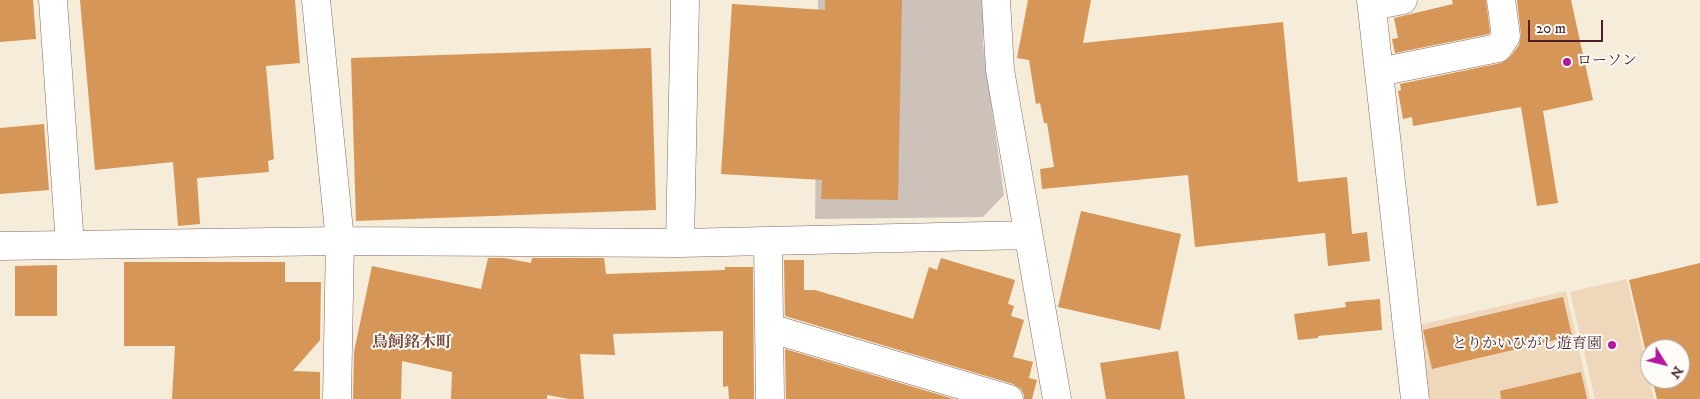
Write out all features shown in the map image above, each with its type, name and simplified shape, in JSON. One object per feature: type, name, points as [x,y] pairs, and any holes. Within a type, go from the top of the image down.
[{"type":"street","points":[[53,0],[70,245]]},
{"type":"street","points":[[316,0],[340,241],[337,399]]},
{"type":"street","points":[[680,243],[685,0]]},
{"type":"street","points":[[996,0],[1000,70],[1057,399]]},
{"type":"street","points":[[1403,0],[1371,3],[1415,399]]},
{"type":"street","points":[[1379,72],[1498,48],[1506,36],[1500,0]]},
{"type":"street","points":[[0,246],[340,241],[680,243],[1028,235]]},
{"type":"street","points":[[768,242],[770,399]]},
{"type":"street","points":[[769,328],[1009,399]]},
{"type":"shaded area","points":[[818,0],[983,0],[983,44],[1004,195],[983,217],[815,219]]},
{"type":"shaded area","name":"とりかいひがし遊育園","points":[[1627,279],[1640,339],[1640,389],[1652,389],[1654,399],[1595,399],[1570,292]]},
{"type":"shaded area","points":[[1566,291],[1590,399],[1428,399],[1419,325]]},
{"type":"building","points":[[0,0],[33,0],[36,39],[0,42]]},
{"type":"building","points":[[80,0],[295,0],[300,63],[266,66],[274,159],[268,161],[269,172],[197,178],[200,224],[178,226],[173,162],[95,170]]},
{"type":"building","points":[[825,0],[902,0],[898,200],[821,199],[822,180],[721,174],[732,4],[825,10]]},
{"type":"building","points":[[1028,0],[1091,0],[1083,43],[1283,22],[1298,182],[1347,177],[1352,234],[1367,232],[1370,261],[1328,266],[1325,233],[1195,247],[1188,175],[1042,189],[1040,169],[1054,167],[1047,123],[1044,123],[1040,103],[1036,104],[1029,60],[1017,58]]},
{"type":"building","points":[[1452,0],[1486,0],[1489,34],[1395,53],[1392,39],[1398,38],[1394,18],[1453,4]]},
{"type":"building","points":[[1517,0],[1571,0],[1593,100],[1543,111],[1558,203],[1537,206],[1521,107],[1413,126],[1412,117],[1403,119],[1398,91],[1401,90],[1400,84],[1501,63],[1510,57],[1519,45],[1521,35]]},
{"type":"building","points":[[651,48],[656,210],[356,221],[351,58]]},
{"type":"building","points":[[44,124],[49,190],[0,194],[0,128]]},
{"type":"building","points":[[1081,211],[1181,234],[1160,330],[1058,307]]},
{"type":"building","points":[[488,258],[504,258],[531,263],[532,258],[604,258],[606,274],[725,270],[725,267],[753,267],[754,399],[729,399],[728,386],[723,387],[723,331],[613,334],[615,355],[580,354],[584,399],[569,399],[547,395],[547,399],[451,399],[452,372],[402,361],[401,399],[353,399],[354,352],[372,266],[481,289]]},
{"type":"building","points":[[941,258],[1015,280],[1008,304],[1014,306],[1011,316],[1024,320],[1013,357],[1033,362],[1029,378],[1037,380],[1032,399],[1024,399],[1021,389],[1013,384],[785,316],[784,260],[804,260],[804,290],[815,290],[913,319],[929,267],[937,270]]},
{"type":"building","points":[[124,262],[285,262],[285,282],[321,282],[320,340],[293,371],[320,372],[320,399],[172,399],[175,346],[124,346]]},
{"type":"building","points":[[1700,263],[1700,399],[1657,399],[1654,389],[1690,389],[1690,339],[1643,339],[1629,280]]},
{"type":"building","points":[[57,265],[57,316],[15,316],[15,266]]},
{"type":"building","points":[[1563,297],[1572,336],[1432,369],[1423,330]]},
{"type":"building","points":[[1380,299],[1382,330],[1318,336],[1318,338],[1298,340],[1294,314],[1346,307],[1345,302]]},
{"type":"building","points":[[785,349],[954,399],[786,399]]},
{"type":"building","points":[[1178,351],[1185,399],[1106,399],[1100,363]]},
{"type":"building","points":[[1581,372],[1587,399],[1501,399],[1500,391]]},
{"type":"place","name":"ローソン","points":[[1567,62]]},
{"type":"place","name":"とりかいひがし遊育園","points":[[1612,345]]},
{"type":"district","name":"鳥飼銘木町","points":[[412,344]]}]
